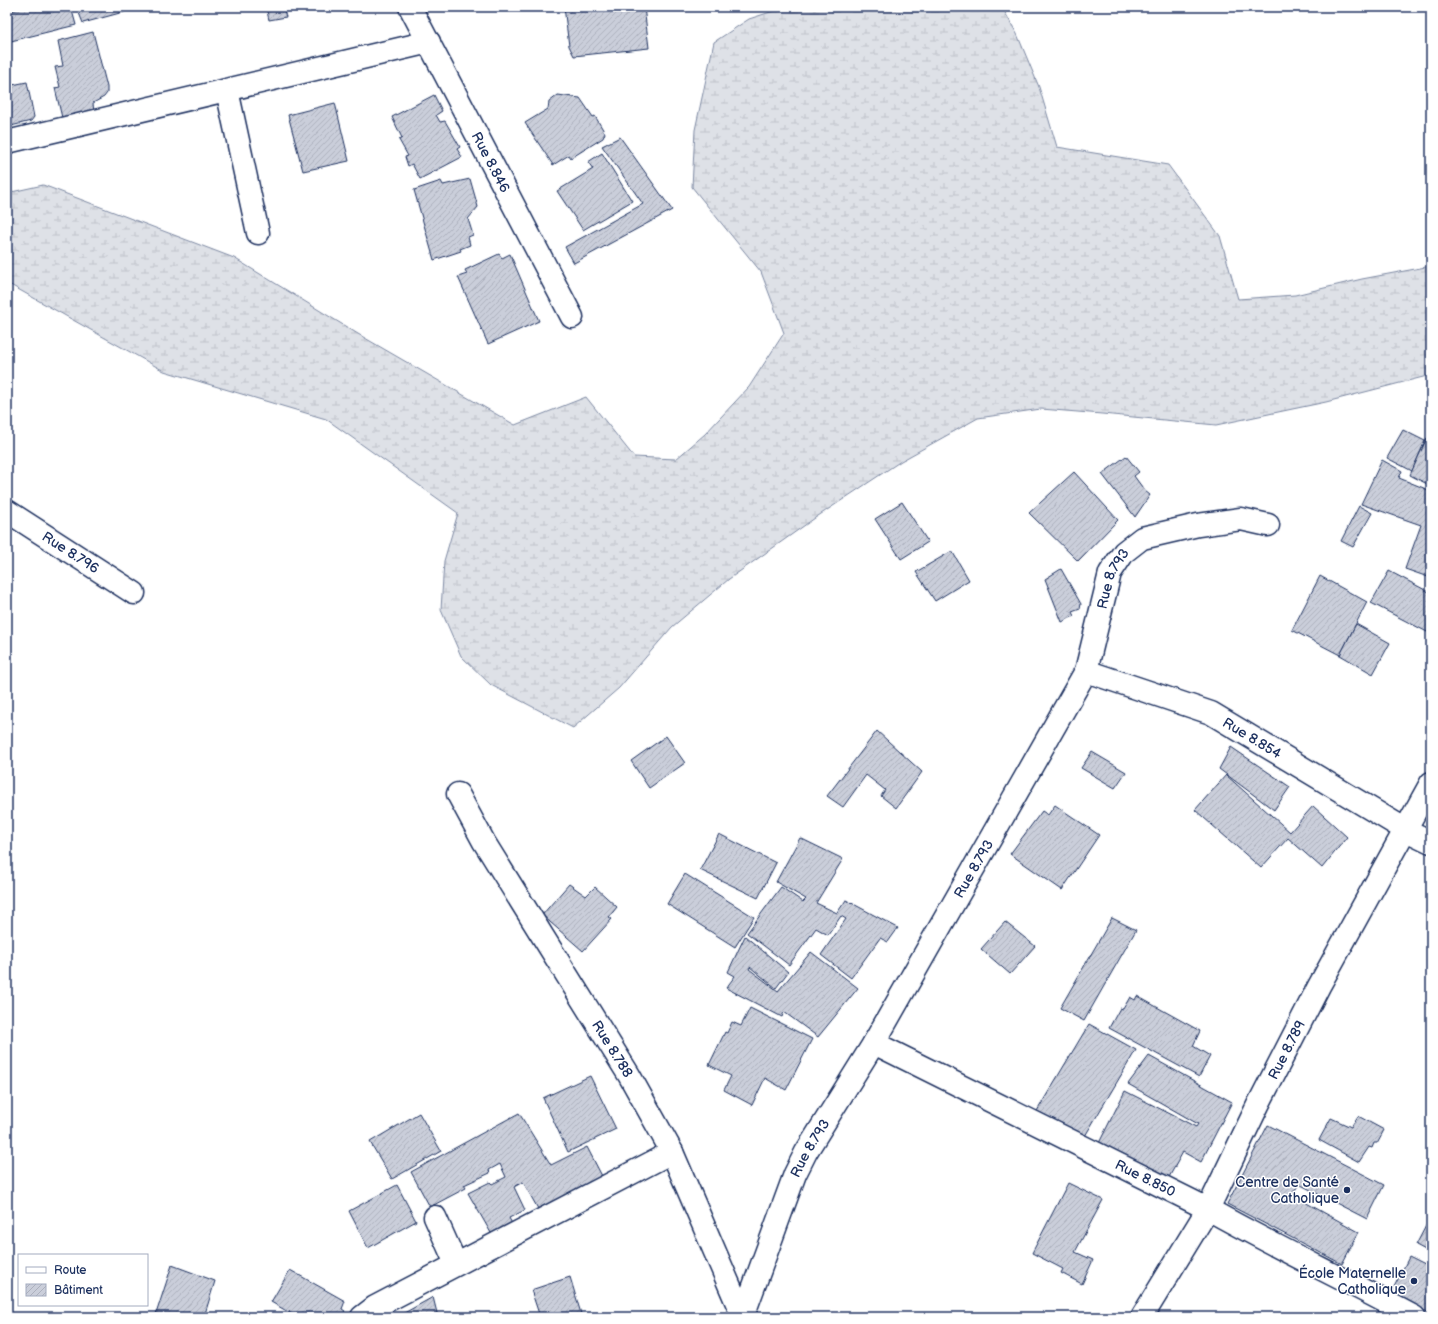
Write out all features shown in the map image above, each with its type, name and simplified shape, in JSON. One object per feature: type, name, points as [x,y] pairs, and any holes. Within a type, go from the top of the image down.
[{"type":"street","name":"Rue 8.846","points":[[410,7],[572,317]]},
{"type":"street","points":[[7,142],[429,42]]},
{"type":"street","points":[[227,90],[258,233]]},
{"type":"street","name":"Rue 8.796","points":[[7,511],[134,593]]},
{"type":"street","name":"Rue 8.793","points":[[743,1317],[795,1174],[806,1152],[874,1043],[1086,671],[1110,573],[1124,552],[1142,538],[1198,525],[1241,519],[1268,525]]},
{"type":"street","name":"Rue 8.854","points":[[1086,671],[1211,713],[1406,830],[1431,842]]},
{"type":"street","name":"Rue 8.789","points":[[1142,1317],[1208,1209],[1258,1105],[1320,986],[1431,783]]},
{"type":"street","name":"Rue 8.788","points":[[458,794],[484,842],[629,1075],[672,1152],[743,1317]]},
{"type":"street","name":"Rue 8.850","points":[[874,1043],[1208,1209],[1261,1239],[1414,1317]]},
{"type":"street","points":[[362,1317],[374,1307],[672,1152]]},
{"type":"street","points":[[435,1217],[456,1264]]},
{"type":"green space","points":[[786,7],[1002,7],[1017,34],[1039,87],[1057,147],[1168,165],[1220,236],[1238,299],[1295,295],[1362,279],[1431,266],[1431,375],[1326,402],[1216,425],[1041,409],[978,418],[901,461],[815,518],[729,579],[672,627],[619,688],[573,728],[491,685],[461,656],[441,610],[444,561],[458,513],[326,419],[164,371],[7,283],[7,193],[43,185],[234,258],[358,334],[515,425],[586,397],[634,457],[676,459],[705,434],[749,387],[784,333],[761,272],[692,187],[695,130],[714,42],[749,19]]},
{"type":"building","points":[[27,7],[71,7],[76,25],[7,42],[7,12]]},
{"type":"building","points":[[142,7],[83,23],[77,8]]},
{"type":"building","points":[[266,7],[283,7],[286,17],[269,20]]},
{"type":"building","points":[[564,7],[644,7],[649,48],[574,56],[569,46]]},
{"type":"building","points":[[93,32],[107,87],[107,93],[104,97],[93,103],[94,114],[63,122],[55,88],[60,87],[55,67],[63,66],[58,41]]},
{"type":"building","points":[[27,82],[34,117],[31,121],[7,127],[7,86]]},
{"type":"building","points":[[434,95],[442,111],[436,115],[440,122],[445,121],[460,147],[457,149],[462,157],[420,179],[412,164],[408,166],[405,157],[408,156],[399,140],[402,138],[392,117]]},
{"type":"building","points":[[558,95],[580,98],[593,117],[595,116],[605,133],[603,138],[571,158],[569,155],[553,165],[525,123],[548,109],[549,102]]},
{"type":"building","points":[[335,103],[349,161],[303,171],[288,115]]},
{"type":"building","points":[[620,137],[672,210],[574,263],[565,247],[643,204],[602,146]]},
{"type":"building","points":[[602,153],[632,201],[583,230],[557,191],[593,169],[588,162]]},
{"type":"building","points":[[470,179],[478,207],[468,219],[473,235],[468,237],[470,245],[460,249],[461,251],[434,260],[414,190],[441,181],[443,185]]},
{"type":"building","points":[[499,254],[502,258],[510,254],[539,321],[488,344],[458,277],[467,274],[465,270]]},
{"type":"building","points":[[1403,430],[1425,441],[1412,471],[1387,458]]},
{"type":"building","points":[[1427,438],[1431,440],[1431,486],[1410,475]]},
{"type":"building","points":[[1126,456],[1139,472],[1134,476],[1145,491],[1150,495],[1135,517],[1102,474]]},
{"type":"building","points":[[1382,460],[1402,471],[1399,478],[1431,491],[1431,578],[1405,569],[1421,525],[1361,504]]},
{"type":"building","points":[[1074,472],[1118,520],[1078,561],[1029,513]]},
{"type":"building","points":[[902,502],[928,542],[901,559],[875,519]]},
{"type":"building","points":[[1359,506],[1372,513],[1353,547],[1341,541]]},
{"type":"building","points":[[952,551],[969,580],[935,601],[916,572]]},
{"type":"building","points":[[1061,569],[1081,604],[1080,609],[1072,612],[1074,616],[1062,622],[1045,579]]},
{"type":"building","points":[[1389,571],[1431,593],[1431,634],[1371,603]]},
{"type":"building","points":[[1320,576],[1367,602],[1340,655],[1292,630]]},
{"type":"building","points":[[1356,624],[1390,643],[1373,674],[1340,655]]},
{"type":"building","points":[[877,731],[922,772],[896,808],[881,796],[885,790],[866,775],[843,807],[827,796]]},
{"type":"building","points":[[666,736],[685,763],[649,788],[631,761]]},
{"type":"building","points":[[1231,747],[1290,787],[1274,810],[1219,769]]},
{"type":"building","points":[[1092,752],[1126,772],[1115,788],[1081,768]]},
{"type":"building","points":[[1226,775],[1290,832],[1313,806],[1347,837],[1322,868],[1288,838],[1261,868],[1195,810]]},
{"type":"building","points":[[1055,805],[1099,835],[1062,890],[1010,854],[1042,811],[1048,815]]},
{"type":"building","points":[[719,834],[776,863],[758,898],[700,870]]},
{"type":"building","points":[[800,838],[843,859],[816,903],[837,913],[846,900],[898,928],[888,942],[880,938],[851,978],[821,955],[846,919],[841,916],[828,935],[816,928],[789,965],[747,933],[781,887],[803,902],[806,899],[776,882]]},
{"type":"building","points":[[685,874],[754,917],[735,947],[667,904]]},
{"type":"building","points":[[569,884],[586,896],[595,887],[617,907],[609,917],[612,919],[583,951],[542,915]]},
{"type":"building","points":[[1112,918],[1136,930],[1084,1021],[1060,1008]]},
{"type":"building","points":[[1005,922],[1035,946],[1010,974],[981,949]]},
{"type":"building","points":[[745,936],[788,972],[776,988],[750,967],[749,969],[778,991],[811,952],[858,988],[818,1037],[784,1012],[782,1017],[726,988],[735,976],[728,972]]},
{"type":"building","points":[[1137,996],[1200,1031],[1193,1046],[1210,1056],[1199,1077],[1109,1028],[1120,1008],[1123,1009],[1130,997],[1135,1000]]},
{"type":"building","points":[[750,1008],[812,1039],[786,1090],[765,1078],[752,1105],[724,1090],[731,1076],[709,1065],[725,1032],[727,1033],[732,1022],[741,1026]]},
{"type":"building","points":[[1089,1024],[1136,1050],[1085,1136],[1037,1111]]},
{"type":"building","points":[[1149,1056],[1232,1102],[1201,1162],[1183,1152],[1168,1179],[1098,1145],[1125,1091],[1196,1127],[1198,1124],[1128,1084]]},
{"type":"building","points":[[590,1076],[616,1129],[568,1152],[543,1098]]},
{"type":"building","points":[[419,1113],[441,1151],[392,1179],[370,1142]]},
{"type":"building","points":[[519,1113],[551,1165],[587,1147],[603,1178],[542,1216],[523,1182],[514,1187],[525,1210],[509,1218],[515,1229],[495,1240],[468,1193],[490,1182],[492,1184],[506,1177],[500,1164],[489,1170],[490,1173],[464,1185],[466,1188],[430,1207],[411,1172]]},
{"type":"building","points":[[1358,1116],[1384,1130],[1377,1143],[1374,1143],[1372,1148],[1369,1147],[1359,1162],[1319,1140],[1331,1118],[1351,1127]]},
{"type":"building","name":"Centre de Santé Catholique","points":[[1268,1125],[1384,1185],[1367,1219],[1299,1184],[1292,1195],[1359,1232],[1342,1264],[1227,1204]]},
{"type":"building","points":[[1068,1183],[1103,1200],[1075,1252],[1093,1260],[1082,1284],[1061,1273],[1063,1269],[1032,1253]]},
{"type":"building","points":[[397,1185],[416,1221],[368,1248],[349,1211]]},
{"type":"building","name":"École Maternelle Catholique","points":[[1431,1216],[1431,1253],[1416,1245]]},
{"type":"building","name":"École Maternelle Catholique","points":[[1409,1257],[1431,1268],[1431,1314],[1391,1293]]},
{"type":"building","points":[[172,1265],[215,1281],[204,1317],[155,1317]]},
{"type":"building","points":[[290,1270],[345,1301],[342,1309],[345,1311],[341,1317],[297,1317],[271,1302]]},
{"type":"building","points":[[570,1277],[582,1317],[540,1317],[531,1290]]},
{"type":"building","points":[[433,1297],[438,1317],[397,1317]]},
{"type":"place","name":"Centre de Santé Catholique","points":[[1347,1190]]},
{"type":"place","name":"École Maternelle Catholique","points":[[1414,1281]]}]
